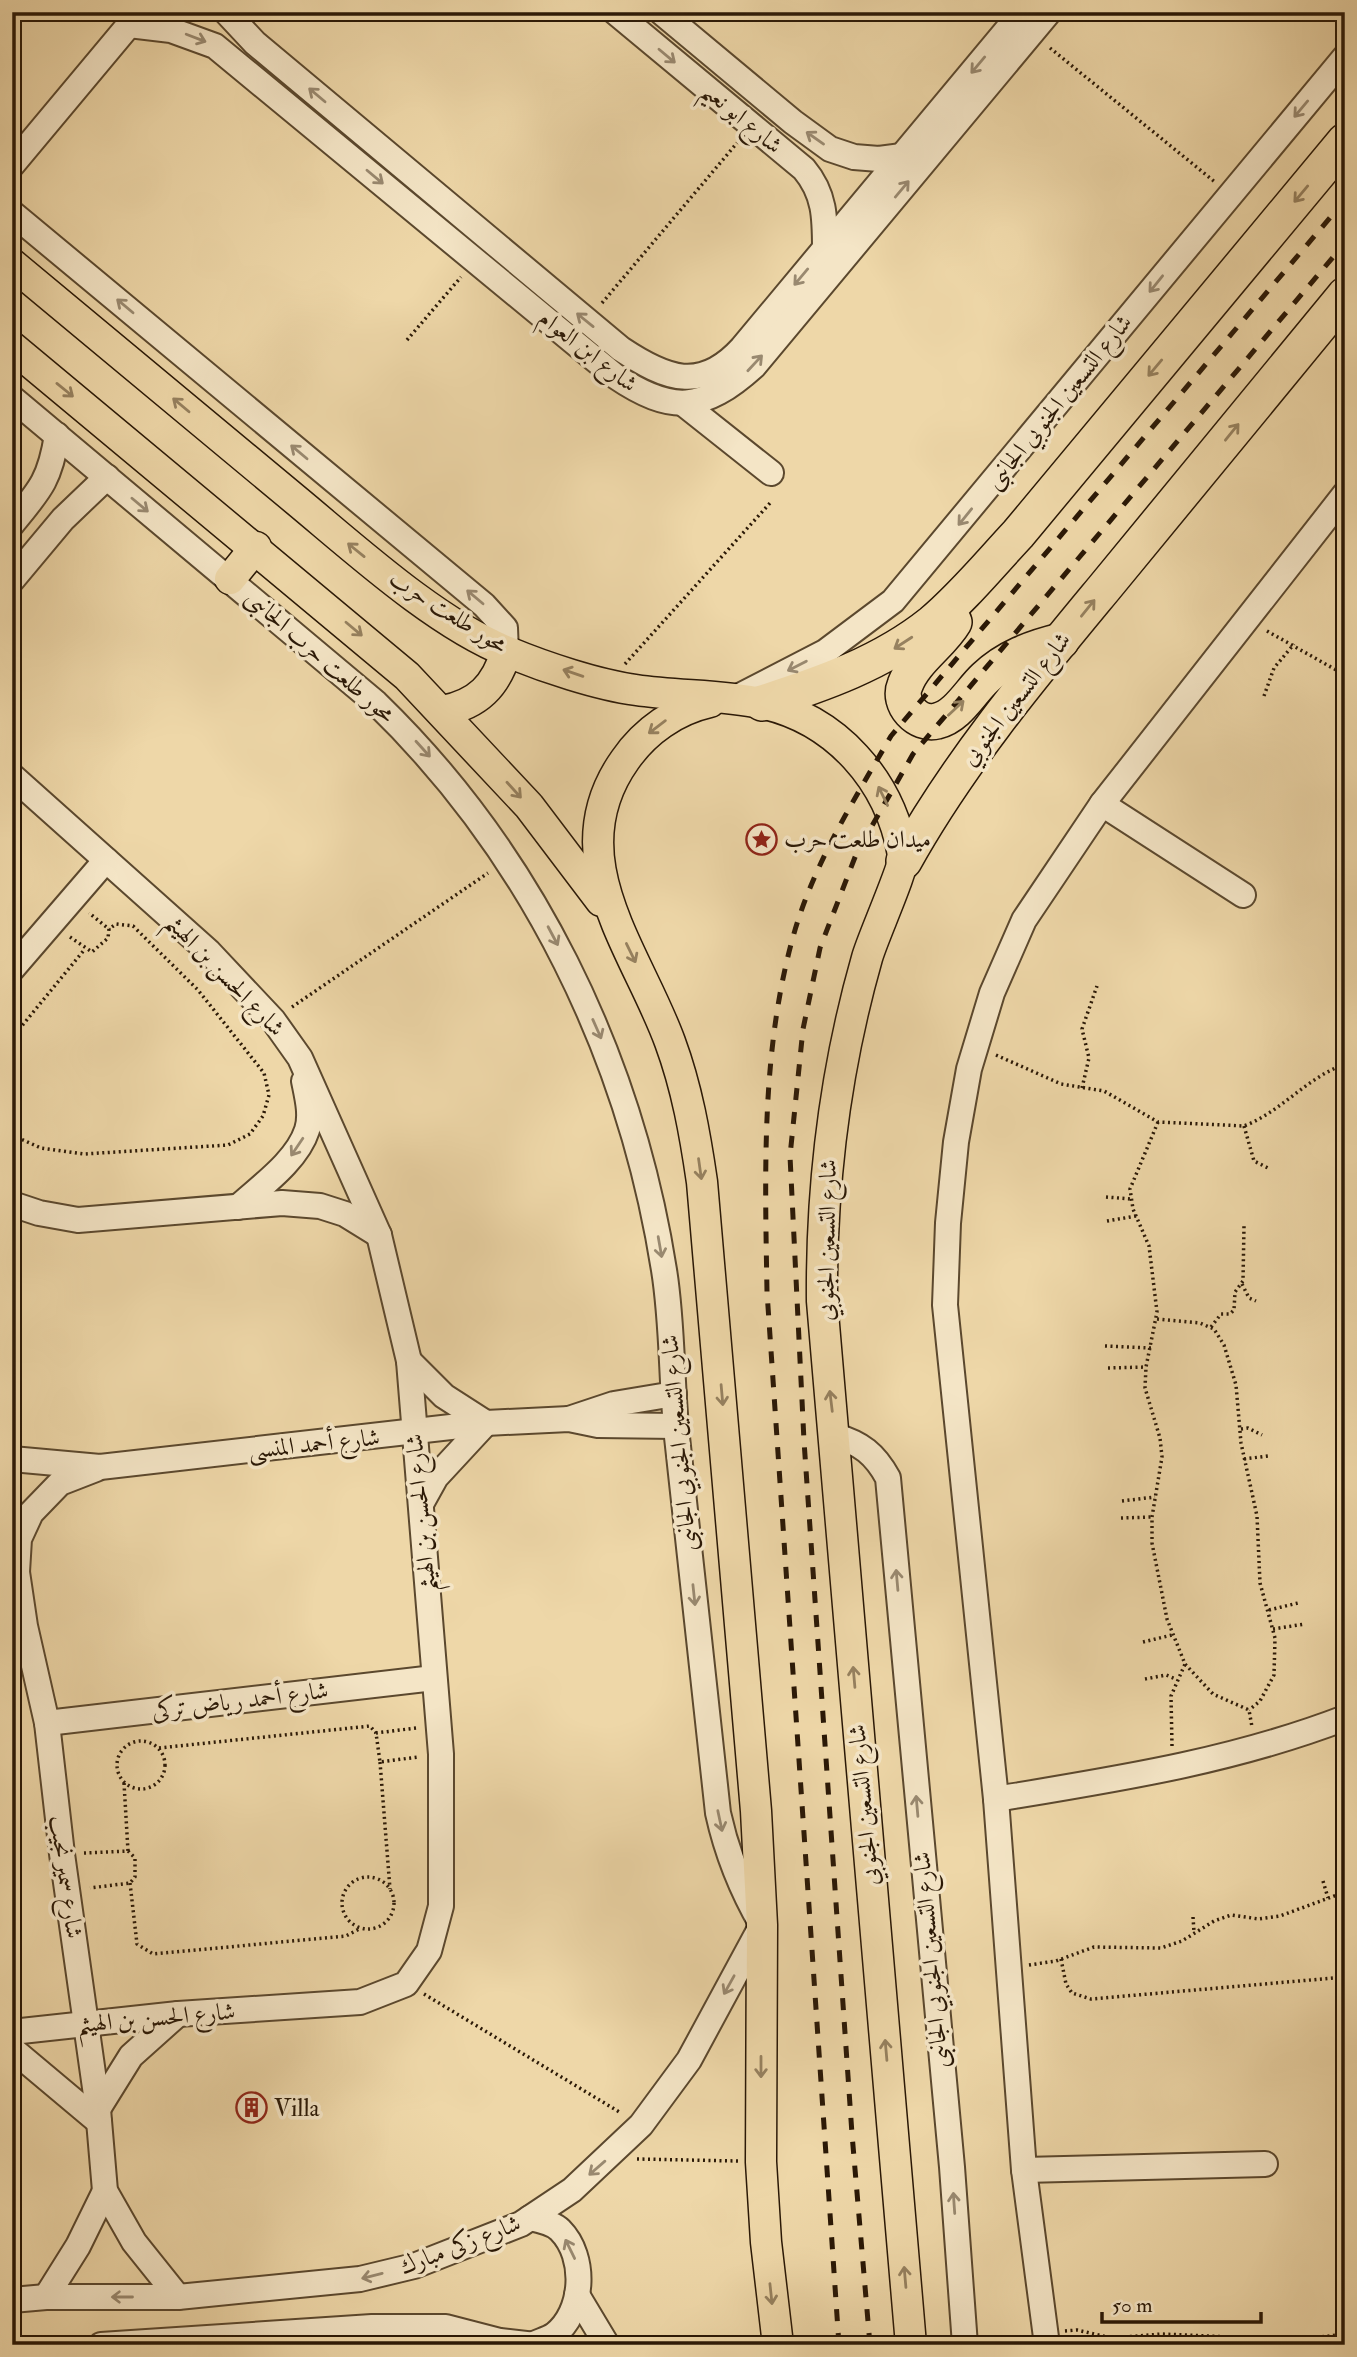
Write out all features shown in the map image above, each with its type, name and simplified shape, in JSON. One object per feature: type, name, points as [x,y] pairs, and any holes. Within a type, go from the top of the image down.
[{"type":"highway","points":[[738,701],[867,665],[932,623],[962,595],[1018,534],[1345,141]]},
{"type":"highway","name":"شارع التسعين الجنوبي","points":[[904,861],[948,788],[1061,641],[1345,295]]},
{"type":"highway","points":[[962,595],[948,632],[912,672],[903,687],[905,705],[917,718],[935,722],[951,715],[1001,665],[1030,650],[1061,641]]},
{"type":"main road","name":"محور طلعت حرب","points":[[12,264],[361,554],[443,614],[506,652],[607,685],[738,701],[812,722],[831,734],[863,764],[885,798],[904,861]]},
{"type":"main road","points":[[12,347],[361,635],[443,712],[529,806],[616,922]]},
{"type":"main road","points":[[230,579],[256,547]]},
{"type":"main road","points":[[443,712],[461,708],[478,699],[491,686],[506,652]]},
{"type":"main road","points":[[738,701],[684,710],[647,734],[626,759],[609,787],[602,807],[597,850],[603,884],[616,922],[671,1044],[695,1130],[712,1279],[752,1759],[762,1926],[761,2162],[766,2242],[778,2345]]},
{"type":"main road","name":"شارع التسعين الجنوبي","points":[[904,861],[867,958],[844,1055],[829,1150],[822,1247],[822,1301],[911,2345]]},
{"type":"street","name":"شارع ابن العوام","points":[[226,12],[255,43],[615,376],[657,400],[684,404],[709,398],[754,366],[1018,33]]},
{"type":"street","name":"شارع ابو نعيم","points":[[615,12],[752,125],[813,180],[825,211],[825,249]]},
{"type":"street","name":"شارع ابو نعيم","points":[[661,12],[793,122],[830,149],[854,157],[879,159],[902,156]]},
{"type":"street","points":[[991,12],[1018,33]]},
{"type":"street","name":"شارع ابن العوام","points":[[134,18],[215,46],[488,260],[586,321],[654,371],[694,377],[712,373],[729,362],[902,156],[1018,33],[1049,12]]},
{"type":"street","points":[[12,165],[134,18]]},
{"type":"street","name":"شارع التسعين الجنوبي الجانبى","points":[[738,701],[825,652],[893,601],[1345,57]]},
{"type":"street","points":[[12,212],[484,605],[506,628],[506,652]]},
{"type":"street","points":[[720,392],[727,436]]},
{"type":"street","name":"محور طلعت حرب الجانبى","points":[[12,398],[376,703],[420,746],[454,787],[538,908],[569,966]]},
{"type":"street","points":[[684,404],[771,473]]},
{"type":"street","points":[[12,524],[38,493],[52,468],[57,435]]},
{"type":"street","points":[[12,580],[63,519],[107,477]]},
{"type":"street","points":[[1046,2339],[1024,2170],[996,1799],[946,1305],[948,1223],[956,1142],[976,1045],[992,993],[1024,920],[1102,804],[1345,495]]},
{"type":"street","name":"شارع الحسن بن الهيثم","points":[[12,776],[209,952],[273,1020],[300,1058],[379,1235],[409,1361],[441,1754],[441,1906],[429,1951],[406,1984],[360,2002],[178,2014],[12,2032]]},
{"type":"street","points":[[1102,804],[1243,895]]},
{"type":"street","points":[[12,969],[106,860]]},
{"type":"street","name":"شارع التسعين الجنوبي الجانبى","points":[[569,966],[605,1049],[633,1128],[652,1202],[665,1273],[676,1426],[718,1813],[736,1877],[762,1926]]},
{"type":"street","points":[[238,1207],[278,1171],[307,1129],[309,1111],[300,1058]]},
{"type":"street","points":[[12,1204],[78,1220],[282,1203],[320,1206],[345,1214],[379,1235]]},
{"type":"street","points":[[409,1361],[444,1396],[486,1423],[436,1477],[421,1504]]},
{"type":"street","name":"شارع أحمد المنسى","points":[[569,1419],[604,1406],[674,1394]]},
{"type":"street","name":"شارع أحمد المنسى","points":[[13,1459],[100,1467],[486,1423],[569,1419],[598,1425],[676,1426]]},
{"type":"street","name":"شارع التسعين الجنوبي الجانبى","points":[[835,1436],[866,1448],[878,1460],[888,1478],[952,2166],[965,2345]]},
{"type":"street","name":"شارع أحمد المنسى","points":[[15,1569],[19,1539],[31,1513],[60,1483],[100,1467]]},
{"type":"street","name":"شارع سمير نجيب","points":[[15,1569],[47,1723],[98,2115],[105,2191],[134,2242],[178,2297]]},
{"type":"street","name":"شارع أحمد رياض تركى","points":[[47,1723],[434,1678]]},
{"type":"street","points":[[996,1799],[1173,1768],[1257,1749],[1345,1718]]},
{"type":"street","name":"شارع زكى مبارك","points":[[12,2300],[46,2297],[178,2297],[360,2280],[414,2266],[521,2224],[572,2190],[641,2125],[689,2060],[762,1926]]},
{"type":"street","points":[[12,2049],[98,2115],[131,2056],[178,2014]]},
{"type":"street","points":[[1024,2170],[1265,2164]]},
{"type":"street","points":[[46,2297],[78,2246],[105,2191]]},
{"type":"street","points":[[101,2345],[446,2327],[500,2341],[534,2344],[554,2335],[569,2317],[578,2295],[579,2272],[573,2249],[560,2230],[530,2218]]},
{"type":"street","points":[[578,2295],[607,2345]]},
{"type":"path","points":[[1018,33],[1230,194]]},
{"type":"path","points":[[586,321],[752,125]]},
{"type":"path","points":[[407,340],[488,260]]},
{"type":"path","points":[[607,685],[771,502]]},
{"type":"path","points":[[1246,621],[1294,645],[1345,676]]},
{"type":"path","points":[[1264,696],[1274,668],[1294,645]]},
{"type":"path","points":[[1342,721],[1345,716]]},
{"type":"path","points":[[273,1020],[506,861]]},
{"type":"path","points":[[52,922],[85,949],[96,951],[108,937],[108,929],[72,898]]},
{"type":"path","points":[[12,1135],[41,1148],[84,1154],[228,1145],[250,1134],[263,1116],[269,1095],[264,1073],[198,990],[134,926],[116,924],[108,929]]},
{"type":"path","points":[[12,1038],[85,949]]},
{"type":"path","points":[[1082,1089],[1088,1058],[1082,1028],[1097,986]]},
{"type":"path","points":[[976,1045],[1041,1077],[1082,1089],[1104,1091],[1158,1122],[1244,1126],[1257,1121],[1314,1079],[1345,1065]]},
{"type":"path","points":[[1158,1122],[1132,1179],[1131,1199],[1149,1246],[1157,1319],[1146,1367],[1145,1388],[1160,1438],[1162,1457],[1152,1517],[1152,1543],[1172,1635],[1185,1664],[1213,1694],[1249,1710]]},
{"type":"path","points":[[1244,1126],[1254,1161],[1269,1168]]},
{"type":"path","points":[[1106,1197],[1131,1199]]},
{"type":"path","points":[[1107,1221],[1136,1216]]},
{"type":"path","points":[[1244,1226],[1242,1284],[1249,1298],[1256,1301]]},
{"type":"path","points":[[1211,1327],[1221,1314],[1233,1313],[1235,1292],[1242,1284]]},
{"type":"path","points":[[1157,1319],[1211,1327],[1224,1345],[1231,1364],[1244,1459],[1257,1516],[1260,1583],[1273,1629],[1274,1675],[1260,1701],[1249,1710]]},
{"type":"path","points":[[1105,1346],[1150,1348]]},
{"type":"path","points":[[1108,1368],[1146,1367]]},
{"type":"path","points":[[1241,1429],[1248,1428],[1262,1435]]},
{"type":"path","points":[[1244,1459],[1268,1456]]},
{"type":"path","points":[[1122,1501],[1155,1497]]},
{"type":"path","points":[[1121,1518],[1152,1517]]},
{"type":"path","points":[[1269,1610],[1298,1602]]},
{"type":"path","points":[[1273,1629],[1305,1624]]},
{"type":"path","points":[[1143,1642],[1172,1635]]},
{"type":"path","points":[[1173,1768],[1170,1714],[1176,1679],[1185,1664]]},
{"type":"path","points":[[1145,1679],[1166,1675],[1176,1679]]},
{"type":"path","points":[[1249,1710],[1257,1749]]},
{"type":"path","points":[[376,1733],[439,1725]]},
{"type":"path","points":[[68,1891],[130,1883],[135,1877],[135,1858],[128,1851],[124,1783],[117,1766],[124,1748],[141,1741],[159,1748],[370,1726],[376,1733],[390,1890],[394,1900],[388,1919],[380,1926],[361,1928],[346,1936],[153,1954],[137,1944],[130,1883]]},
{"type":"path","points":[[124,1783],[142,1790],[159,1783],[166,1765],[159,1748]]},
{"type":"path","points":[[380,1762],[441,1754]]},
{"type":"path","points":[[62,1854],[128,1851]]},
{"type":"path","points":[[361,1928],[352,1924],[342,1906],[347,1887],[355,1880],[375,1878],[390,1890]]},
{"type":"path","points":[[1323,1881],[1328,1898]]},
{"type":"path","points":[[1010,1968],[1061,1959],[1094,1947],[1161,1948],[1182,1941],[1194,1932],[1231,1915],[1259,1919],[1280,1916],[1345,1892]]},
{"type":"path","points":[[1193,1917],[1194,1932]]},
{"type":"path","points":[[1061,1959],[1066,1984],[1072,1993],[1091,1999],[1345,1977]]},
{"type":"path","points":[[406,1984],[641,2125]]},
{"type":"path","points":[[608,2158],[761,2162]]},
{"type":"path","points":[[1046,2339],[1077,2330],[1112,2338],[1162,2334],[1296,2340],[1345,2334]]},
{"type":"railway","points":[[839,2345],[767,1292],[766,1158],[770,1068],[775,1024],[793,937],[801,910],[823,859],[891,736],[1345,200]]},
{"type":"railway","points":[[870,2345],[852,2134],[804,1441],[790,1156],[803,1029],[820,948],[857,852],[913,754],[1345,243]]},
{"type":"place","name":"ميدان طلعت حرب","points":[[761,839]]},
{"type":"place","name":"Villa","points":[[251,2108]]}]
